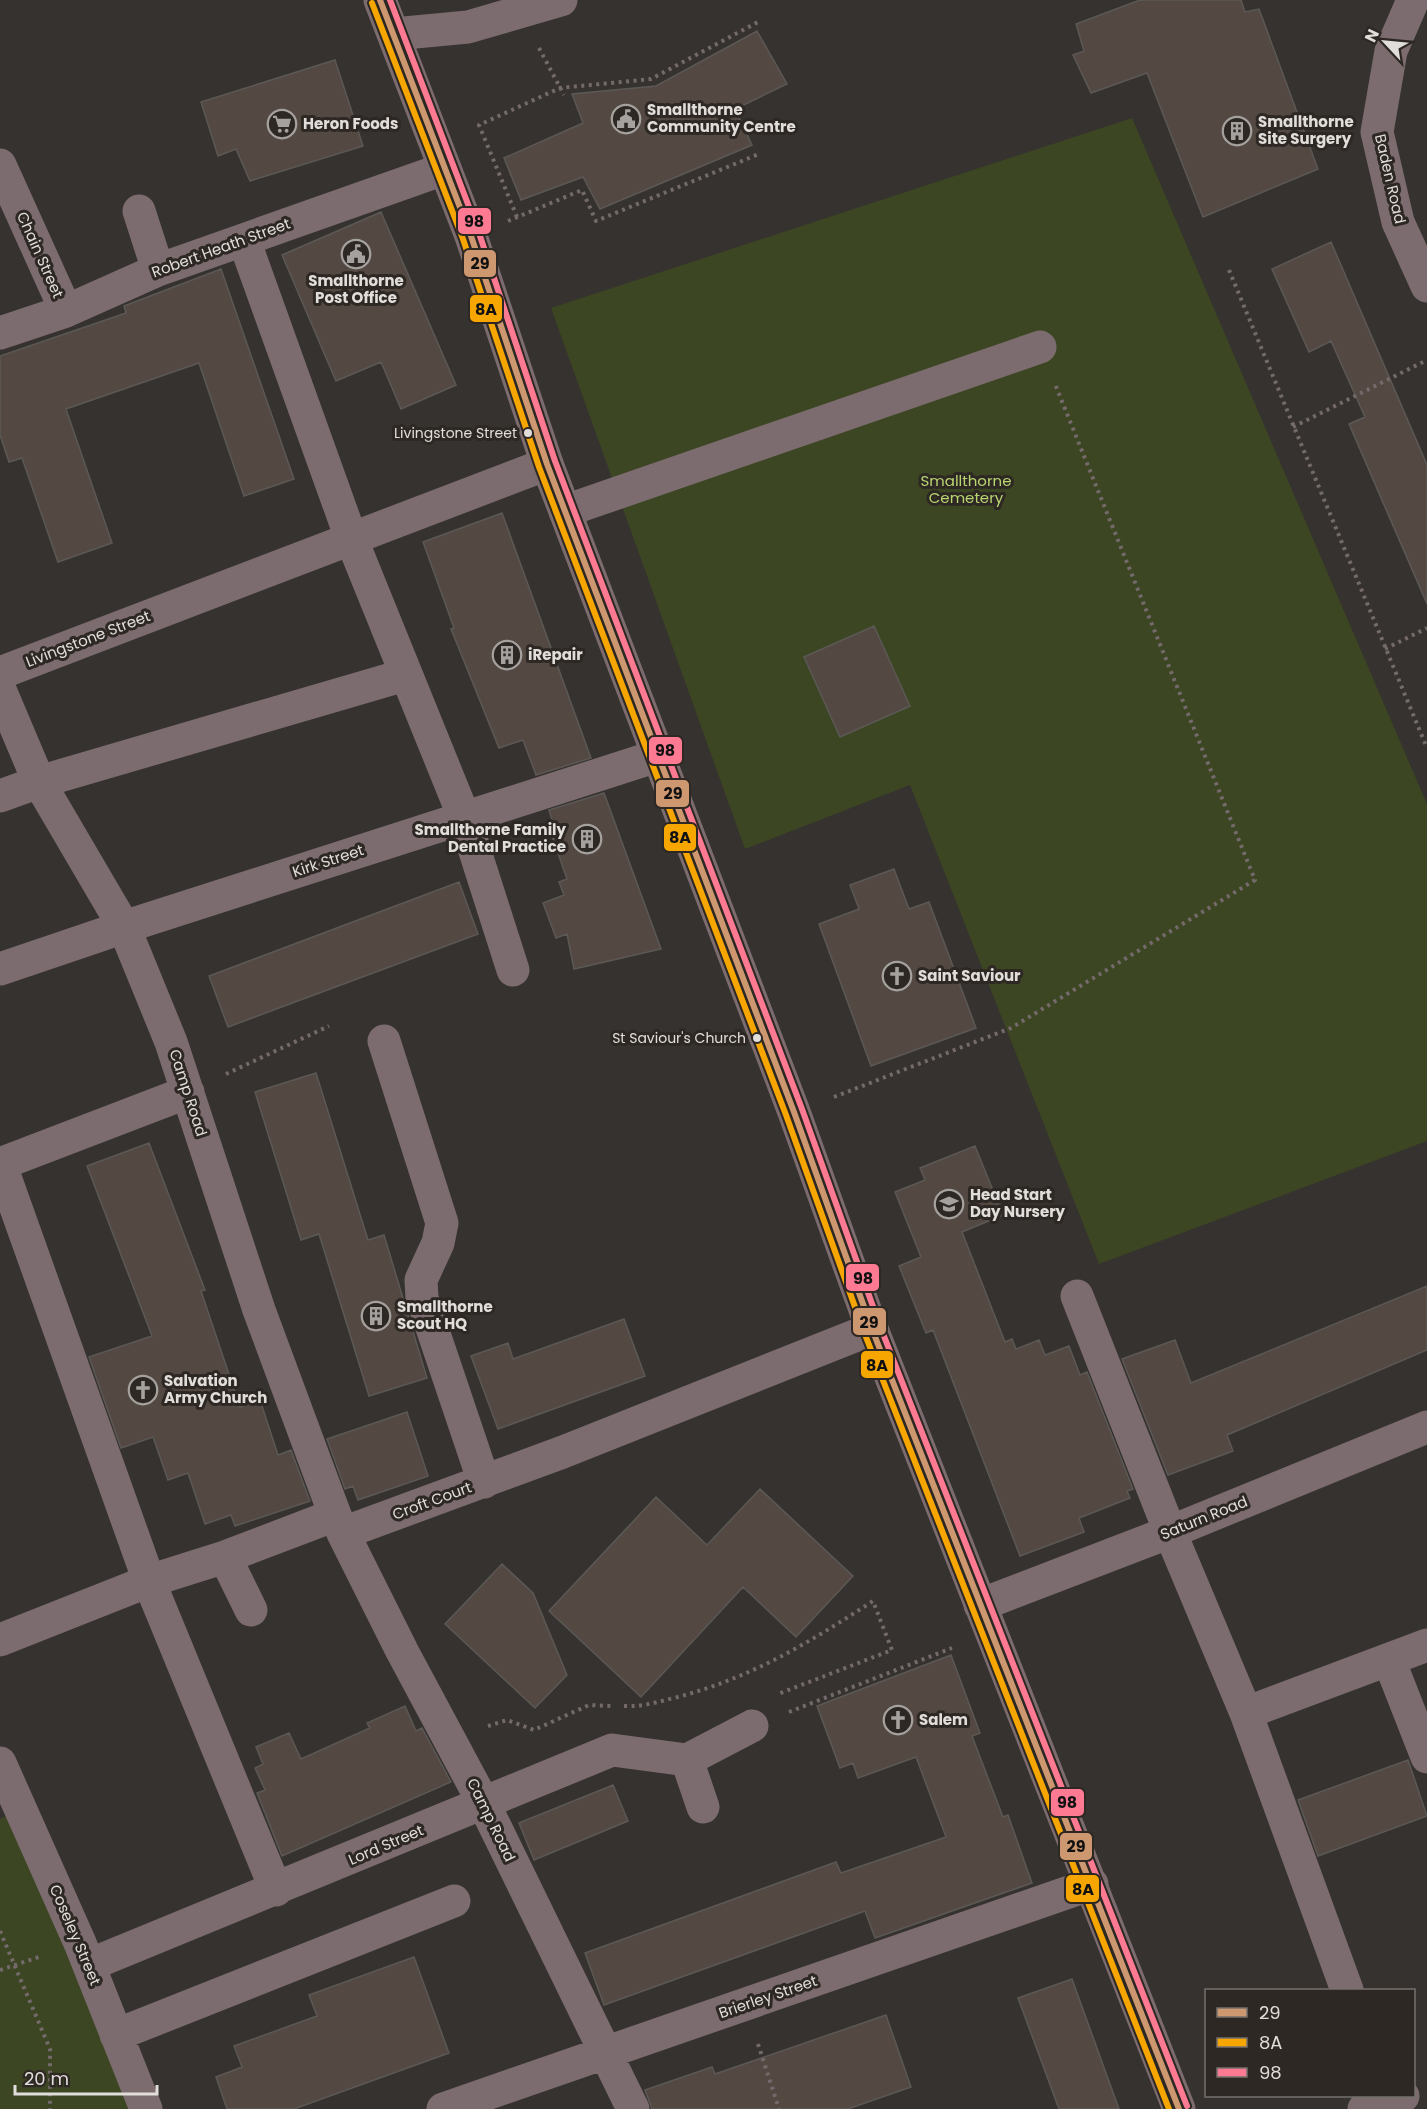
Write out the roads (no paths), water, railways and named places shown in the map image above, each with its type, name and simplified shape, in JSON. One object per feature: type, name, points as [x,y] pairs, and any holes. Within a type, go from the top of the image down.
[{"type":"street","points":[[380,0],[471,236],[546,464],[794,1112],[872,1329],[1179,2109]]},
{"type":"street","points":[[394,34],[468,27],[561,0]]},
{"type":"street","name":"Baden Road","points":[[1413,0],[1391,51],[1377,132],[1398,222],[1427,286]]},
{"type":"street","name":"Chain Street","points":[[0,165],[66,311]]},
{"type":"street","name":"Robert Heath Street","points":[[0,333],[66,311],[158,270],[444,169]]},
{"type":"street","points":[[139,211],[158,270]]},
{"type":"street","points":[[244,240],[351,538],[464,817],[513,970]]},
{"type":"street","points":[[565,511],[1040,347]]},
{"type":"street","name":"Livingstone Street","points":[[0,673],[546,464]]},
{"type":"street","points":[[0,796],[39,782],[405,675]]},
{"type":"street","name":"Camp Road","points":[[0,690],[39,782],[124,927],[171,1042],[259,1310],[339,1524],[402,1651],[451,1738],[526,1893],[608,2053],[633,2109]]},
{"type":"street","name":"Kirk Street","points":[[0,969],[657,756]]},
{"type":"street","points":[[384,1041],[442,1223],[438,1243],[420,1280],[422,1299],[484,1482]]},
{"type":"street","points":[[188,1092],[0,1164],[149,1581],[276,1890]]},
{"type":"street","points":[[1077,1296],[1170,1532],[1246,1713],[1347,1989]]},
{"type":"street","name":"Croft Court","points":[[0,1640],[149,1581],[484,1482],[872,1329]]},
{"type":"street","name":"Saturn Road","points":[[985,1619],[1170,1532],[1427,1428]]},
{"type":"street","points":[[225,1557],[251,1610]]},
{"type":"street","points":[[1246,1713],[1427,1644]]},
{"type":"street","points":[[1389,1660],[1427,1757]]},
{"type":"street","points":[[703,1807],[687,1760],[752,1726]]},
{"type":"street","name":"Lord Street","points":[[89,1965],[612,1750],[687,1760]]},
{"type":"street","name":"Coseley Street","points":[[0,1763],[89,1965],[146,2109]]},
{"type":"street","name":"Brierley Street","points":[[443,2109],[1092,1884]]},
{"type":"street","points":[[116,2035],[454,1901]]},
{"type":"place","name":"Smallthorne Community Centre","points":[[626,119]]},
{"type":"place","name":"Heron Foods","points":[[282,124]]},
{"type":"place","name":"Smallthorne Site Surgery","points":[[1237,131]]},
{"type":"place","name":"Smallthorne Post Office","points":[[356,254]]},
{"type":"place","name":"Livingstone Street","points":[[528,433]]},
{"type":"place","name":"iRepair","points":[[507,655]]},
{"type":"place","name":"Smallthorne Family Dental Practice","points":[[587,839]]},
{"type":"place","name":"Saint Saviour","points":[[897,976]]},
{"type":"place","name":"St Saviour's Church","points":[[757,1038]]},
{"type":"place","name":"Head Start Day Nursery","points":[[949,1204]]},
{"type":"place","name":"Smallthorne Scout HQ","points":[[376,1316]]},
{"type":"place","name":"Salvation Army Church","points":[[143,1390]]},
{"type":"place","name":"Salem","points":[[898,1720]]},
{"type":"park label","name":"Smallthorne Cemetery","points":[[966,490]]}]
